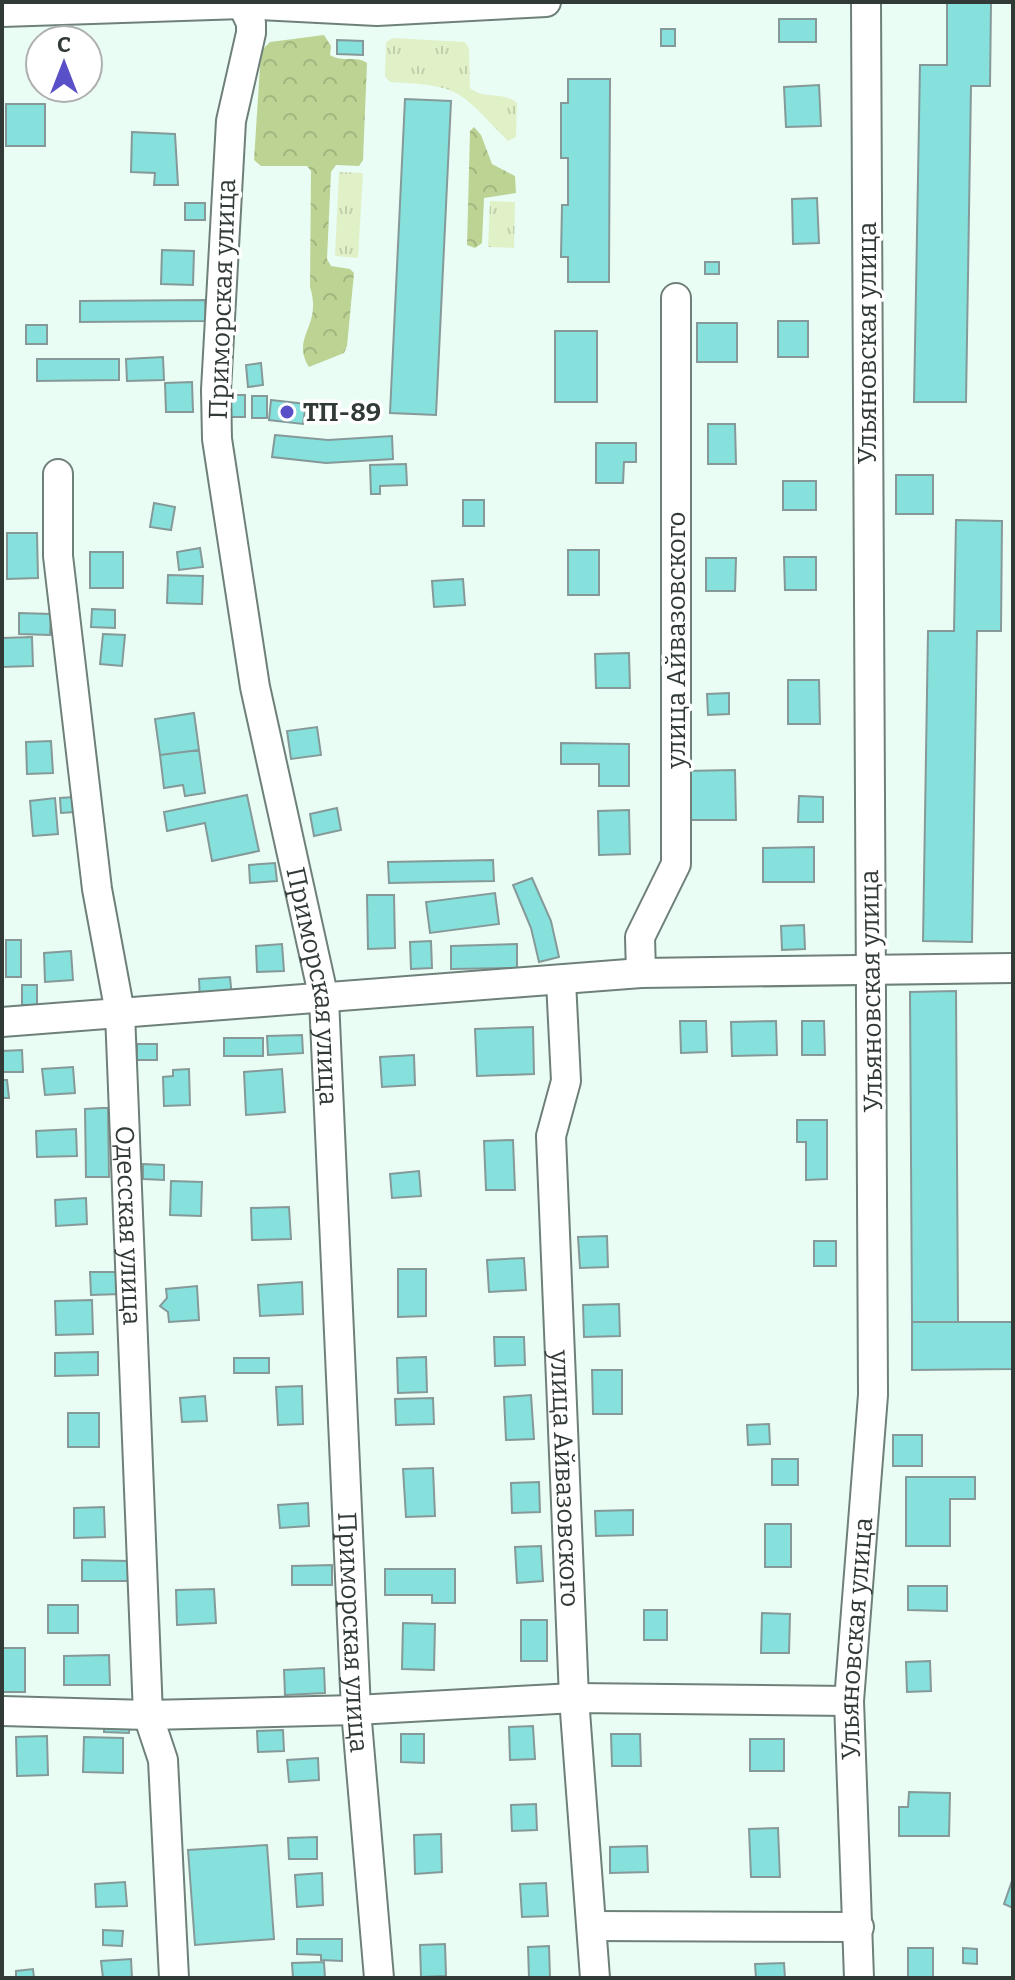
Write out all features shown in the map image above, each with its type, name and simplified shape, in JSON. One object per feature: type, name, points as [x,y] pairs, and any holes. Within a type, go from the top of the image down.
[{"type":"street","points":[[2,12],[242,4],[377,11],[546,2]]},
{"type":"street","name":"Ульяновская улица","points":[[859,1978],[849,1701],[873,1395],[872,968],[867,733],[866,2]]},
{"type":"street","name":"Приморская улица","points":[[242,4],[251,23],[251,33],[231,121],[216,390],[217,439],[255,687],[324,999],[356,1710],[379,1978]]},
{"type":"street","name":"улица Айвазовского","points":[[641,973],[640,937],[676,864],[676,298]]},
{"type":"street","name":"Одесская улица","points":[[58,474],[58,556],[97,889],[120,1013],[148,1715],[163,1760],[174,1978]]},
{"type":"street","points":[[2,1022],[641,973],[1013,968]]},
{"type":"street","name":"улица Айвазовского","points":[[561,981],[566,1081],[551,1136],[574,1698],[595,1978]]},
{"type":"street","points":[[2,1711],[148,1715],[356,1710],[574,1698],[849,1701]]},
{"type":"street","points":[[592,1926],[859,1927]]},
{"type":"green space","points":[[324,35],[331,46],[330,55],[367,63],[363,160],[359,166],[336,165],[331,172],[327,259],[331,266],[350,269],[354,273],[347,346],[344,353],[309,367],[303,347],[313,312],[310,287],[311,171],[307,166],[261,166],[254,160],[261,51],[270,42]]},
{"type":"green space","points":[[393,38],[465,42],[469,49],[470,88],[517,103],[516,137],[508,141],[458,94],[432,86],[390,82],[385,76],[386,42]]},
{"type":"green space","points":[[474,127],[481,135],[492,164],[515,176],[516,193],[484,198],[482,243],[475,248],[467,245],[470,131]]},
{"type":"green space","points":[[339,172],[363,173],[358,258],[335,256]]},
{"type":"green space","points":[[490,201],[515,202],[514,248],[488,247]]},
{"type":"building","points":[[947,2],[991,2],[990,86],[971,86],[966,402],[914,402],[920,65],[947,65]]},
{"type":"building","points":[[779,19],[816,19],[816,42],[779,42]]},
{"type":"building","points":[[661,29],[675,29],[675,46],[661,46]]},
{"type":"building","points":[[337,40],[363,41],[363,55],[337,54]]},
{"type":"building","points":[[568,79],[610,79],[609,282],[568,282],[568,257],[561,257],[562,205],[568,205],[568,158],[561,158],[561,103],[568,103]]},
{"type":"building","points":[[819,85],[821,126],[786,127],[784,87]]},
{"type":"building","points":[[405,99],[451,101],[436,415],[390,413]]},
{"type":"building","points":[[6,104],[45,104],[45,146],[6,146]]},
{"type":"building","points":[[132,132],[175,134],[178,185],[154,185],[155,173],[131,172]]},
{"type":"building","points":[[817,198],[819,243],[793,244],[792,199]]},
{"type":"building","points":[[185,203],[205,203],[205,220],[185,220]]},
{"type":"building","points":[[162,250],[194,251],[193,285],[161,284]]},
{"type":"building","points":[[705,262],[719,262],[719,274],[705,274]]},
{"type":"building","points":[[205,300],[206,321],[80,322],[80,301]]},
{"type":"building","points":[[778,321],[808,321],[808,357],[778,357]]},
{"type":"building","points":[[697,323],[737,323],[737,362],[697,362]]},
{"type":"building","points":[[26,325],[47,325],[47,344],[26,344]]},
{"type":"building","points":[[555,331],[597,331],[597,402],[555,402]]},
{"type":"building","points":[[163,357],[164,380],[127,381],[126,359]]},
{"type":"building","points":[[37,359],[119,359],[119,380],[37,381]]},
{"type":"building","points":[[261,363],[263,385],[248,387],[246,365]]},
{"type":"building","points":[[192,382],[193,412],[166,412],[165,383]]},
{"type":"building","points":[[230,395],[245,395],[245,417],[230,417]]},
{"type":"building","points":[[252,396],[267,396],[267,418],[252,418]]},
{"type":"building","name":"ТП-89","points":[[271,400],[306,404],[303,424],[269,420]]},
{"type":"building","points":[[708,424],[735,424],[736,464],[708,464]]},
{"type":"building","points":[[275,435],[328,440],[392,436],[393,459],[326,463],[272,457]]},
{"type":"building","points":[[596,443],[636,443],[636,462],[624,462],[623,483],[596,483]]},
{"type":"building","points":[[406,464],[407,485],[380,486],[380,494],[371,494],[370,465]]},
{"type":"building","points":[[896,475],[933,475],[933,514],[896,514]]},
{"type":"building","points":[[783,481],[816,481],[816,510],[783,510]]},
{"type":"building","points":[[463,500],[484,500],[484,526],[463,526]]},
{"type":"building","points":[[154,503],[175,507],[171,530],[150,527]]},
{"type":"building","points":[[956,520],[1002,521],[1001,631],[977,631],[972,942],[923,941],[928,631],[954,631]]},
{"type":"building","points":[[7,533],[37,533],[38,578],[7,579]]},
{"type":"building","points":[[200,548],[203,567],[179,570],[177,552]]},
{"type":"building","points":[[568,550],[599,550],[599,595],[568,595]]},
{"type":"building","points":[[90,552],[123,552],[123,588],[90,588]]},
{"type":"building","points":[[784,557],[816,557],[816,590],[785,590]]},
{"type":"building","points":[[706,558],[736,558],[735,591],[706,591]]},
{"type":"building","points":[[168,575],[203,576],[202,604],[167,603]]},
{"type":"building","points":[[463,579],[465,605],[434,607],[432,581]]},
{"type":"building","points":[[92,609],[115,610],[115,628],[91,627]]},
{"type":"building","points":[[19,613],[51,614],[50,635],[19,634]]},
{"type":"building","points":[[103,634],[125,635],[122,666],[100,664]]},
{"type":"building","points":[[32,637],[33,666],[2,667],[2,638]]},
{"type":"building","points":[[629,653],[630,688],[596,688],[595,654]]},
{"type":"building","points":[[788,680],[819,680],[820,724],[788,724]]},
{"type":"building","points":[[729,693],[729,714],[708,715],[707,694]]},
{"type":"building","points":[[194,713],[199,750],[160,755],[155,719]]},
{"type":"building","points":[[317,727],[321,755],[291,759],[287,731]]},
{"type":"building","points":[[51,741],[53,773],[27,774],[26,742]]},
{"type":"building","points":[[561,743],[629,744],[629,786],[599,786],[599,764],[561,764]]},
{"type":"building","points":[[199,750],[205,793],[185,796],[183,785],[164,788],[160,755]]},
{"type":"building","points":[[735,770],[736,820],[684,820],[684,771]]},
{"type":"building","points":[[247,795],[259,851],[212,861],[205,823],[167,831],[164,812]]},
{"type":"building","points":[[799,796],[823,797],[823,822],[798,822]]},
{"type":"building","points":[[74,797],[75,812],[61,813],[60,798]]},
{"type":"building","points":[[55,798],[58,834],[33,836],[30,801]]},
{"type":"building","points":[[337,808],[341,830],[314,836],[310,814]]},
{"type":"building","points":[[629,810],[630,854],[599,855],[598,811]]},
{"type":"building","points":[[814,847],[814,882],[763,882],[763,848]]},
{"type":"building","points":[[493,860],[494,881],[389,883],[388,862]]},
{"type":"building","points":[[275,863],[277,881],[250,883],[249,865]]},
{"type":"building","points":[[532,878],[551,921],[559,957],[539,962],[531,928],[513,885]]},
{"type":"building","points":[[495,893],[499,924],[430,933],[426,902]]},
{"type":"building","points":[[367,895],[394,895],[395,948],[368,949]]},
{"type":"building","points":[[804,925],[805,949],[782,950],[781,926]]},
{"type":"building","points":[[6,940],[21,940],[21,977],[6,977]]},
{"type":"building","points":[[431,941],[432,968],[411,969],[410,942]]},
{"type":"building","points":[[282,944],[284,971],[257,972],[256,946]]},
{"type":"building","points":[[517,944],[517,968],[451,969],[451,946]]},
{"type":"building","points":[[71,951],[73,980],[45,982],[44,953]]},
{"type":"building","points":[[230,977],[232,997],[200,1000],[199,979]]},
{"type":"building","points":[[22,985],[37,985],[37,1005],[22,1005]]},
{"type":"building","points":[[956,991],[958,1322],[912,1322],[910,992]]},
{"type":"building","points":[[680,1021],[706,1021],[707,1052],[681,1053]]},
{"type":"building","points":[[776,1021],[777,1055],[732,1056],[731,1022]]},
{"type":"building","points":[[802,1021],[824,1021],[825,1055],[802,1055]]},
{"type":"building","points":[[533,1027],[534,1074],[477,1076],[475,1029]]},
{"type":"building","points":[[302,1035],[303,1053],[268,1055],[267,1036]]},
{"type":"building","points":[[224,1038],[263,1038],[263,1056],[224,1056]]},
{"type":"building","points":[[137,1044],[157,1044],[157,1060],[137,1060]]},
{"type":"building","points":[[22,1050],[23,1072],[2,1072],[2,1051]]},
{"type":"building","points":[[414,1055],[415,1085],[382,1087],[380,1057]]},
{"type":"building","points":[[73,1067],[75,1093],[45,1095],[42,1069]]},
{"type":"building","points":[[189,1069],[190,1105],[164,1106],[163,1077],[173,1076],[173,1070]]},
{"type":"building","points":[[282,1069],[285,1112],[246,1115],[244,1072]]},
{"type":"building","points":[[2,1080],[7,1080],[9,1098],[2,1098]]},
{"type":"building","points":[[108,1108],[109,1177],[86,1177],[85,1109]]},
{"type":"building","points":[[797,1120],[827,1120],[827,1179],[806,1180],[806,1142],[797,1142]]},
{"type":"building","points":[[76,1129],[77,1156],[37,1157],[36,1131]]},
{"type":"building","points":[[513,1140],[515,1190],[486,1190],[484,1141]]},
{"type":"building","points":[[143,1164],[164,1165],[164,1180],[143,1179]]},
{"type":"building","points":[[419,1171],[421,1196],[392,1198],[390,1174]]},
{"type":"building","points":[[171,1181],[202,1182],[201,1216],[170,1215]]},
{"type":"building","points":[[86,1198],[87,1224],[56,1226],[55,1200]]},
{"type":"building","points":[[289,1207],[291,1239],[252,1240],[251,1208]]},
{"type":"building","points":[[607,1236],[608,1267],[580,1268],[578,1237]]},
{"type":"building","points":[[814,1241],[836,1241],[836,1266],[814,1266]]},
{"type":"building","points":[[524,1258],[526,1290],[489,1292],[487,1260]]},
{"type":"building","points":[[398,1269],[426,1269],[426,1316],[398,1317]]},
{"type":"building","points":[[90,1272],[121,1272],[121,1294],[91,1295]]},
{"type":"building","points":[[302,1282],[303,1314],[260,1316],[258,1285]]},
{"type":"building","points":[[197,1286],[199,1320],[169,1322],[168,1312],[160,1306],[167,1298],[166,1289]]},
{"type":"building","points":[[92,1300],[93,1334],[56,1335],[55,1301]]},
{"type":"building","points":[[619,1304],[620,1336],[584,1337],[583,1305]]},
{"type":"building","points":[[912,1322],[1012,1322],[1012,1369],[912,1370]]},
{"type":"building","points":[[494,1337],[524,1337],[525,1365],[495,1366]]},
{"type":"building","points":[[98,1352],[98,1375],[55,1376],[55,1353]]},
{"type":"building","points":[[426,1357],[427,1392],[398,1393],[397,1358]]},
{"type":"building","points":[[234,1358],[269,1358],[269,1373],[234,1373]]},
{"type":"building","points":[[592,1370],[622,1370],[622,1414],[593,1414]]},
{"type":"building","points":[[302,1386],[303,1424],[278,1425],[276,1387]]},
{"type":"building","points":[[531,1395],[534,1439],[506,1440],[504,1397]]},
{"type":"building","points":[[205,1396],[207,1421],[182,1422],[180,1398]]},
{"type":"building","points":[[433,1398],[434,1424],[396,1425],[395,1399]]},
{"type":"building","points":[[68,1413],[99,1413],[99,1447],[68,1447]]},
{"type":"building","points":[[769,1424],[770,1444],[748,1445],[747,1425]]},
{"type":"building","points":[[893,1435],[922,1435],[922,1466],[893,1466]]},
{"type":"building","points":[[772,1459],[798,1459],[798,1485],[772,1485]]},
{"type":"building","points":[[433,1468],[435,1516],[406,1517],[403,1469]]},
{"type":"building","points":[[906,1477],[975,1477],[975,1499],[950,1499],[950,1546],[906,1546]]},
{"type":"building","points":[[539,1482],[540,1512],[512,1513],[511,1483]]},
{"type":"building","points":[[308,1503],[309,1526],[280,1528],[278,1505]]},
{"type":"building","points":[[104,1507],[105,1537],[74,1538],[74,1508]]},
{"type":"building","points":[[633,1510],[633,1535],[596,1536],[595,1511]]},
{"type":"building","points":[[765,1524],[791,1524],[791,1567],[765,1567]]},
{"type":"building","points":[[541,1546],[543,1581],[517,1583],[515,1547]]},
{"type":"building","points":[[82,1560],[128,1561],[128,1581],[82,1581]]},
{"type":"building","points":[[332,1565],[332,1585],[292,1585],[292,1566]]},
{"type":"building","points":[[385,1569],[455,1569],[455,1603],[432,1603],[432,1595],[385,1595]]},
{"type":"building","points":[[908,1586],[947,1586],[947,1611],[908,1610]]},
{"type":"building","points":[[214,1589],[216,1623],[177,1625],[176,1590]]},
{"type":"building","points":[[48,1605],[78,1605],[78,1633],[48,1633]]},
{"type":"building","points":[[644,1610],[667,1610],[667,1640],[644,1640]]},
{"type":"building","points":[[762,1613],[790,1614],[789,1653],[761,1653]]},
{"type":"building","points":[[521,1620],[547,1620],[547,1661],[521,1661]]},
{"type":"building","points":[[403,1623],[435,1624],[434,1670],[402,1669]]},
{"type":"building","points":[[2,1648],[25,1648],[25,1692],[2,1692]]},
{"type":"building","points":[[109,1655],[110,1685],[64,1685],[64,1656]]},
{"type":"building","points":[[930,1661],[931,1691],[907,1692],[906,1662]]},
{"type":"building","points":[[324,1668],[325,1693],[285,1695],[284,1670]]},
{"type":"building","points":[[104,1721],[130,1722],[129,1733],[104,1732]]},
{"type":"building","points":[[533,1726],[535,1759],[510,1760],[509,1727]]},
{"type":"building","points":[[283,1730],[284,1751],[258,1752],[257,1731]]},
{"type":"building","points":[[401,1734],[424,1734],[424,1763],[401,1762]]},
{"type":"building","points":[[611,1734],[640,1734],[641,1766],[612,1766]]},
{"type":"building","points":[[47,1736],[48,1775],[17,1776],[16,1737]]},
{"type":"building","points":[[84,1737],[123,1738],[123,1773],[83,1772]]},
{"type":"building","points":[[750,1739],[784,1739],[784,1771],[750,1771]]},
{"type":"building","points":[[318,1758],[319,1780],[289,1782],[287,1760]]},
{"type":"building","points":[[909,1792],[950,1793],[949,1836],[899,1836],[899,1807],[908,1807]]},
{"type":"building","points":[[536,1804],[537,1830],[512,1831],[511,1805]]},
{"type":"building","points":[[778,1828],[780,1877],[751,1877],[749,1829]]},
{"type":"building","points":[[441,1834],[442,1872],[415,1874],[414,1835]]},
{"type":"building","points":[[317,1837],[317,1859],[289,1859],[288,1838]]},
{"type":"building","points":[[267,1845],[274,1939],[195,1945],[188,1850]]},
{"type":"building","points":[[647,1846],[648,1872],[610,1873],[610,1847]]},
{"type":"building","points":[[322,1873],[323,1905],[297,1907],[295,1875]]},
{"type":"building","points":[[1013,1878],[1013,1908],[1004,1904]]},
{"type":"building","points":[[125,1882],[127,1906],[96,1907],[95,1884]]},
{"type":"building","points":[[546,1883],[548,1916],[522,1917],[520,1884]]},
{"type":"building","points":[[103,1930],[123,1931],[122,1946],[103,1945]]},
{"type":"building","points":[[297,1939],[342,1939],[342,1961],[321,1960],[321,1955],[297,1954]]},
{"type":"building","points":[[445,1944],[446,1976],[421,1977],[420,1945]]},
{"type":"building","points":[[549,1946],[550,1978],[529,1978],[528,1947]]},
{"type":"building","points":[[908,1948],[933,1948],[933,1978],[908,1978]]},
{"type":"building","points":[[963,1948],[977,1949],[977,1964],[963,1963]]},
{"type":"building","points":[[131,1959],[132,1978],[103,1978],[101,1961]]},
{"type":"building","points":[[324,1962],[325,1978],[293,1978],[292,1963]]},
{"type":"building","points":[[784,1963],[785,1978],[756,1978],[755,1964]]},
{"type":"building","points":[[33,1969],[34,1978],[16,1978],[16,1971]]},
{"type":"place","name":"ТП-89","points":[[287,412]]}]
